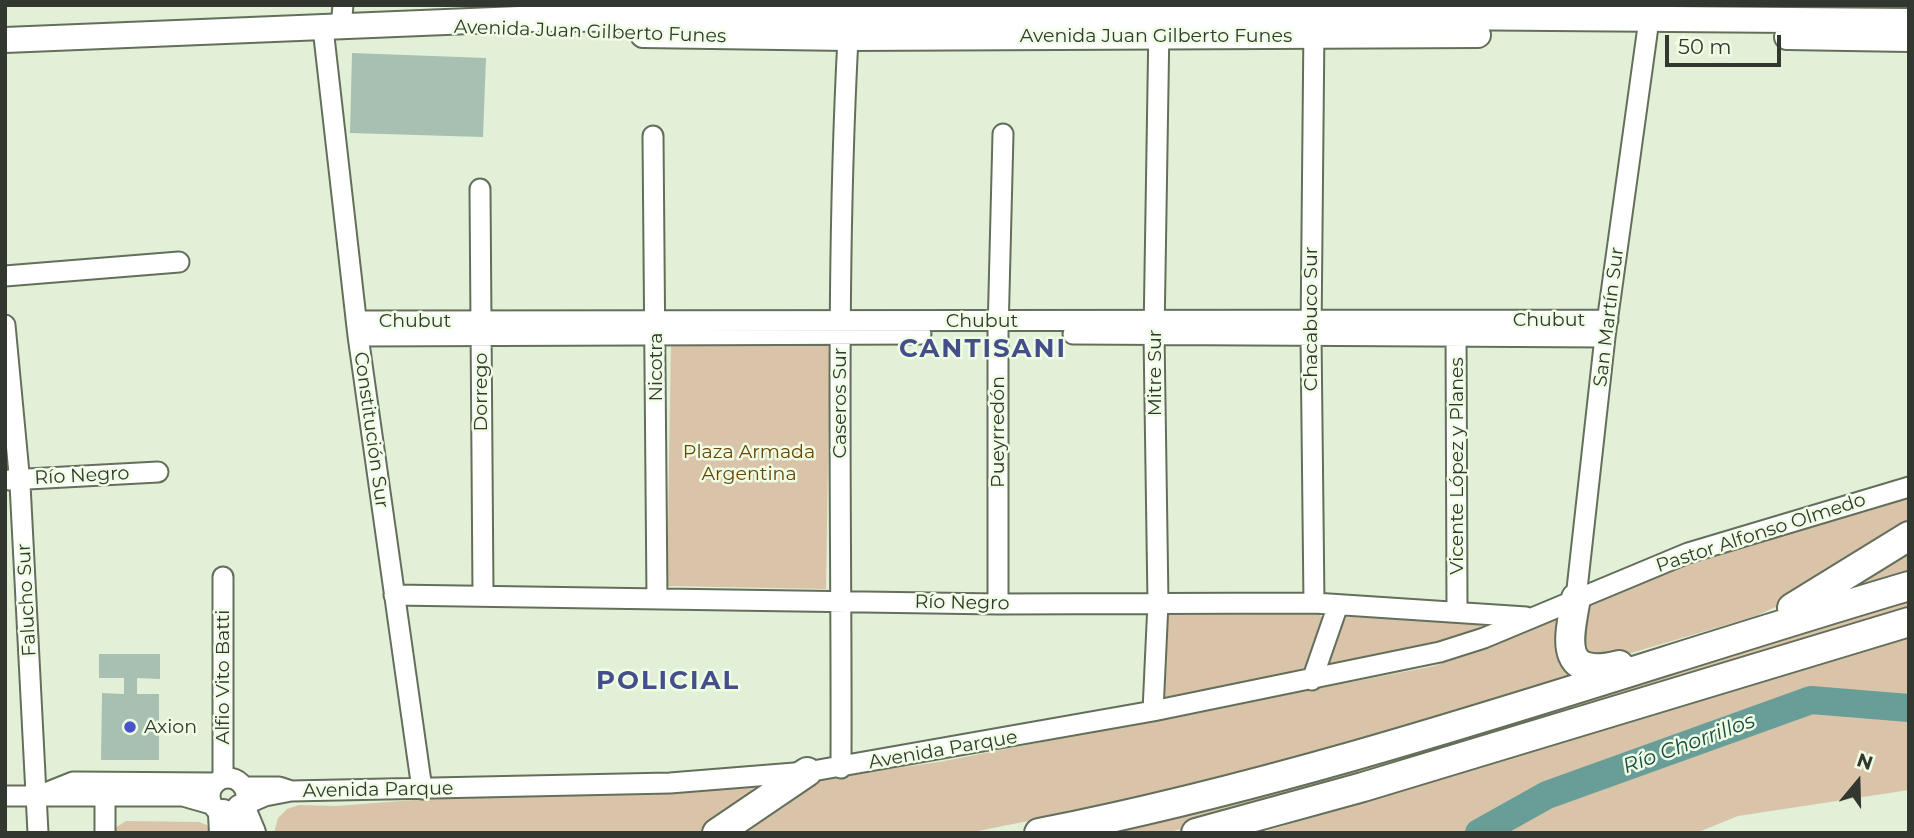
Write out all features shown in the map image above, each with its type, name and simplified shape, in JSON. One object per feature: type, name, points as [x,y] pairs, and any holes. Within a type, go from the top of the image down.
[{"type":"highway","points":[[1576,598],[1568,643],[1576,661],[1590,668],[1609,668],[1743,635],[1829,588],[1909,536]]},
{"type":"highway","points":[[1039,833],[1211,793],[1344,757],[1909,586]]},
{"type":"highway","points":[[1196,833],[1389,779],[1909,622]]},
{"type":"highway","points":[[717,833],[807,772]]},
{"type":"main road","name":"Avenida Juan Gilberto Funes","points":[[406,15],[524,33],[848,38],[954,27]]},
{"type":"main road","name":"Avenida Juan Gilberto Funes","points":[[5,40],[406,15],[954,27],[1158,19],[1909,20]]},
{"type":"main road","name":"Avenida Juan Gilberto Funes","points":[[1649,21],[1909,40]]},
{"type":"street","name":"Mitre Sur","points":[[1153,711],[1157,603],[1154,328],[1158,19]]},
{"type":"street","name":"Chacabuco Sur","points":[[1314,19],[1311,328],[1314,603]]},
{"type":"street","name":"Constitución Sur","points":[[336,20],[357,328],[422,789]]},
{"type":"street","name":"San Martín Sur","points":[[1576,598],[1607,329],[1649,21]]},
{"type":"street","name":"Caseros Sur","points":[[841,768],[840,328],[843,133],[848,38]]},
{"type":"street","name":"Pueyrredón","points":[[998,604],[998,327],[1003,134]]},
{"type":"street","name":"Nicotra","points":[[653,135],[657,598]]},
{"type":"street","name":"Dorrego","points":[[480,189],[482,594]]},
{"type":"street","points":[[5,276],[179,262]]},
{"type":"street","name":"Falucho Sur","points":[[5,325],[12,480],[38,796],[38,833]]},
{"type":"street","name":"Chubut","points":[[357,328],[1607,329]]},
{"type":"street","name":"Vicente López y Planes","points":[[1456,328],[1457,611]]},
{"type":"street","name":"Río Negro","points":[[12,480],[158,472]]},
{"type":"street","name":"Pastor Alfonso Olmedo","points":[[1576,598],[1688,553],[1909,487]]},
{"type":"street","name":"Alfio Vito Batti","points":[[223,577],[219,781],[210,792],[234,812]]},
{"type":"street","name":"Río Negro","points":[[394,595],[482,594],[998,604],[1314,603],[1531,618]]},
{"type":"street","name":"Avenida Parque","points":[[234,812],[265,796],[291,791],[670,783],[841,768],[1153,711],[1440,652],[1484,638],[1576,598]]},
{"type":"street","points":[[1312,680],[1338,605]]},
{"type":"street","points":[[5,796],[38,796],[105,796],[183,796],[234,812],[235,779],[73,782],[38,796]]},
{"type":"street","points":[[105,796],[105,833]]},
{"type":"green space","name":"Plaza Armada Argentina","points":[[671,338],[830,341],[826,589],[667,586]]},
{"type":"green space","points":[[1909,496],[1909,531],[1811,591],[1756,616],[1601,662],[1590,660],[1579,639],[1586,604],[1698,558]]},
{"type":"green space","points":[[1909,542],[1909,572],[1835,594]]},
{"type":"green space","points":[[1909,594],[1909,614],[1349,783],[1166,833],[1081,833]]},
{"type":"green space","points":[[1319,614],[1326,622],[1309,666],[1299,673],[1160,700],[1165,615]]},
{"type":"green space","points":[[1342,617],[1468,619],[1484,622],[1486,626],[1438,646],[1324,668]]},
{"type":"green space","points":[[1558,618],[1561,625],[1555,644],[1570,679],[1434,720],[1228,774],[1083,810],[968,833],[727,833],[803,781],[939,762],[1434,666],[1493,646]]},
{"type":"green space","points":[[1909,637],[1909,790],[1738,816],[1696,833],[1260,833]]},
{"type":"green space","points":[[753,788],[756,793],[708,833],[274,833],[278,818],[287,809],[299,805],[336,806],[427,799],[639,794]]},
{"type":"green space","points":[[126,821],[199,822],[207,825],[213,833],[115,833],[115,828]]},
{"type":"building","points":[[352,53],[486,58],[483,137],[350,133]]},
{"type":"building","name":"Axion","points":[[99,654],[160,654],[160,679],[137,678],[137,694],[159,694],[159,760],[101,760],[102,693],[124,694],[124,678],[99,678]]},
{"type":"waterway","name":"Río Chorrillos","points":[[1479,833],[1547,795],[1811,700],[1909,708]]},
{"type":"place","name":"Axion","points":[[130,727]]},
{"type":"district","name":"CANTISANI","points":[[983,349]]},
{"type":"district","name":"POLICIAL","points":[[668,681]]}]
